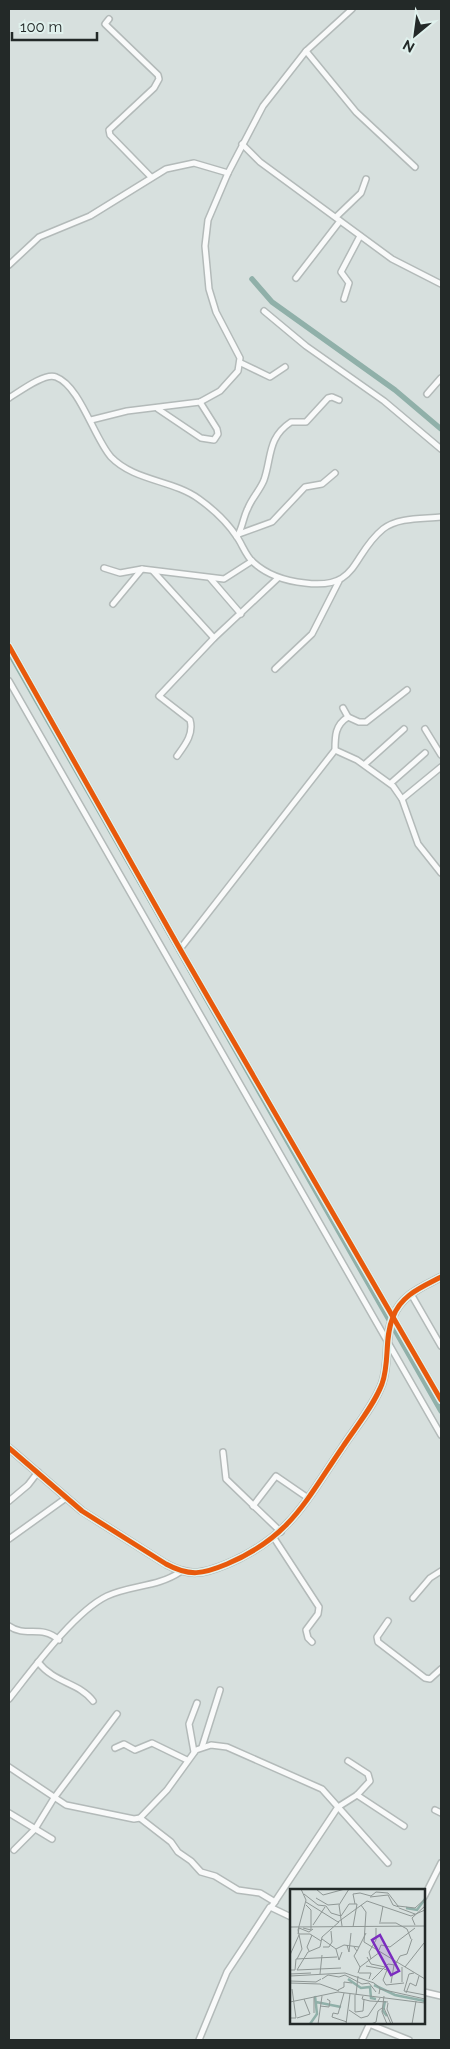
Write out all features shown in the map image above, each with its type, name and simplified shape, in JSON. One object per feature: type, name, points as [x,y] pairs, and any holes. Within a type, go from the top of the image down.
[{"type":"street","points":[[91,420],[127,411],[200,402],[220,391],[236,375],[241,363],[237,350],[212,302],[206,266],[206,231],[228,173],[250,126],[274,90],[306,51],[352,9]]},
{"type":"street","points":[[109,19],[105,24],[158,74],[159,79],[154,88],[109,130],[110,134],[150,178]]},
{"type":"street","points":[[306,51],[356,112],[415,167]]},
{"type":"street","points":[[242,144],[260,162],[392,259],[441,284]]},
{"type":"street","points":[[9,265],[39,237],[90,216],[166,170],[194,163],[228,173]]},
{"type":"street","points":[[296,278],[338,219],[361,193],[366,179]]},
{"type":"street","points":[[344,299],[349,281],[341,272],[360,236]]},
{"type":"street","points":[[264,311],[306,346],[384,401],[441,449]]},
{"type":"street","points":[[241,363],[270,377],[285,367]]},
{"type":"street","points":[[9,398],[51,375],[63,380],[91,420],[111,456],[128,469],[198,498],[238,535],[252,561],[278,578],[304,583],[326,584],[340,581]]},
{"type":"street","points":[[427,394],[441,378]]},
{"type":"street","points":[[238,535],[247,508],[264,480],[269,453],[279,433],[292,422],[301,424],[306,422],[328,398],[332,397],[339,400]]},
{"type":"street","points":[[157,408],[202,438],[214,440],[218,434],[218,429],[200,402]]},
{"type":"street","points":[[238,535],[272,522],[305,487],[322,484],[335,473]]},
{"type":"street","points":[[276,669],[312,634],[340,581],[352,569],[373,539],[385,528],[405,520],[441,517]]},
{"type":"street","points":[[104,568],[120,573],[152,570],[224,579],[252,561]]},
{"type":"street","points":[[112,604],[142,570]]},
{"type":"street","points":[[152,570],[214,638]]},
{"type":"street","points":[[210,578],[241,614]]},
{"type":"street","points":[[177,756],[192,730],[190,720],[159,696],[214,638],[278,578]]},
{"type":"street","points":[[9,646],[180,949],[441,1400]]},
{"type":"street","points":[[9,681],[441,1435]]},
{"type":"street","points":[[343,708],[348,717],[359,722],[366,722],[407,690]]},
{"type":"street","points":[[180,949],[335,750],[336,730],[340,721],[348,717]]},
{"type":"street","points":[[425,729],[441,755]]},
{"type":"street","points":[[365,764],[404,730]]},
{"type":"street","points":[[335,750],[365,764],[391,783],[402,799],[414,837],[441,873]]},
{"type":"street","points":[[391,783],[425,753]]},
{"type":"street","points":[[402,799],[441,767]]},
{"type":"street","points":[[9,1448],[66,1498],[94,1519],[180,1572],[195,1574],[219,1567],[248,1555],[274,1538],[308,1498],[377,1395],[387,1365],[389,1332],[392,1318],[402,1302],[411,1294],[441,1277]]},
{"type":"street","points":[[411,1294],[441,1346]]},
{"type":"street","points":[[223,1452],[225,1478],[281,1532]]},
{"type":"street","points":[[9,1501],[28,1485],[38,1472]]},
{"type":"street","points":[[253,1506],[276,1476],[308,1498]]},
{"type":"street","points":[[9,1539],[66,1498]]},
{"type":"street","points":[[274,1538],[319,1607],[318,1614],[306,1630],[308,1638],[312,1642]]},
{"type":"street","points":[[413,1598],[430,1578],[441,1571]]},
{"type":"street","points":[[9,1699],[38,1662],[94,1603],[109,1595],[158,1583],[180,1572]]},
{"type":"street","points":[[388,1621],[376,1637],[378,1642],[424,1678],[430,1679],[441,1669]]},
{"type":"street","points":[[9,1626],[22,1632],[44,1631],[59,1640]]},
{"type":"street","points":[[38,1662],[48,1673],[84,1692],[92,1701]]},
{"type":"street","points":[[202,1747],[220,1690]]},
{"type":"street","points":[[194,1752],[189,1724],[197,1703]]},
{"type":"street","points":[[14,1850],[35,1829],[54,1798],[117,1714]]},
{"type":"street","points":[[115,1748],[124,1744],[135,1750],[152,1743],[187,1760]]},
{"type":"street","points":[[9,1767],[66,1805],[129,1819],[140,1818],[167,1790],[194,1752],[202,1747],[217,1745],[244,1752],[316,1785],[327,1794],[388,1863]]},
{"type":"street","points":[[199,2040],[227,1972],[338,1807],[357,1794],[371,1779],[362,1770],[348,1761]]},
{"type":"street","points":[[9,1777],[14,1772]]},
{"type":"street","points":[[357,1794],[404,1826]]},
{"type":"street","points":[[435,1810],[441,1813]]},
{"type":"street","points":[[9,1813],[52,1839]]},
{"type":"street","points":[[140,1818],[171,1842],[178,1852],[191,1861],[201,1872],[215,1876],[238,1890],[260,1893],[290,1917]]},
{"type":"street","points":[[425,1895],[441,1863]]},
{"type":"street","points":[[425,1992],[441,1996]]},
{"type":"street","points":[[362,2040],[370,2024],[409,2040]]},
{"type":"waterway","points":[[252,279],[272,302],[395,390],[441,429]]},
{"type":"waterway","points":[[9,652],[441,1411]]},
{"type":"cycle path","points":[[9,646],[180,949],[441,1400]]},
{"type":"cycle path","points":[[9,1448],[82,1511],[166,1564],[182,1571],[196,1573],[227,1564],[266,1542],[281,1530],[306,1501],[378,1393],[386,1367],[390,1325],[397,1309],[413,1292],[441,1277]]}]
